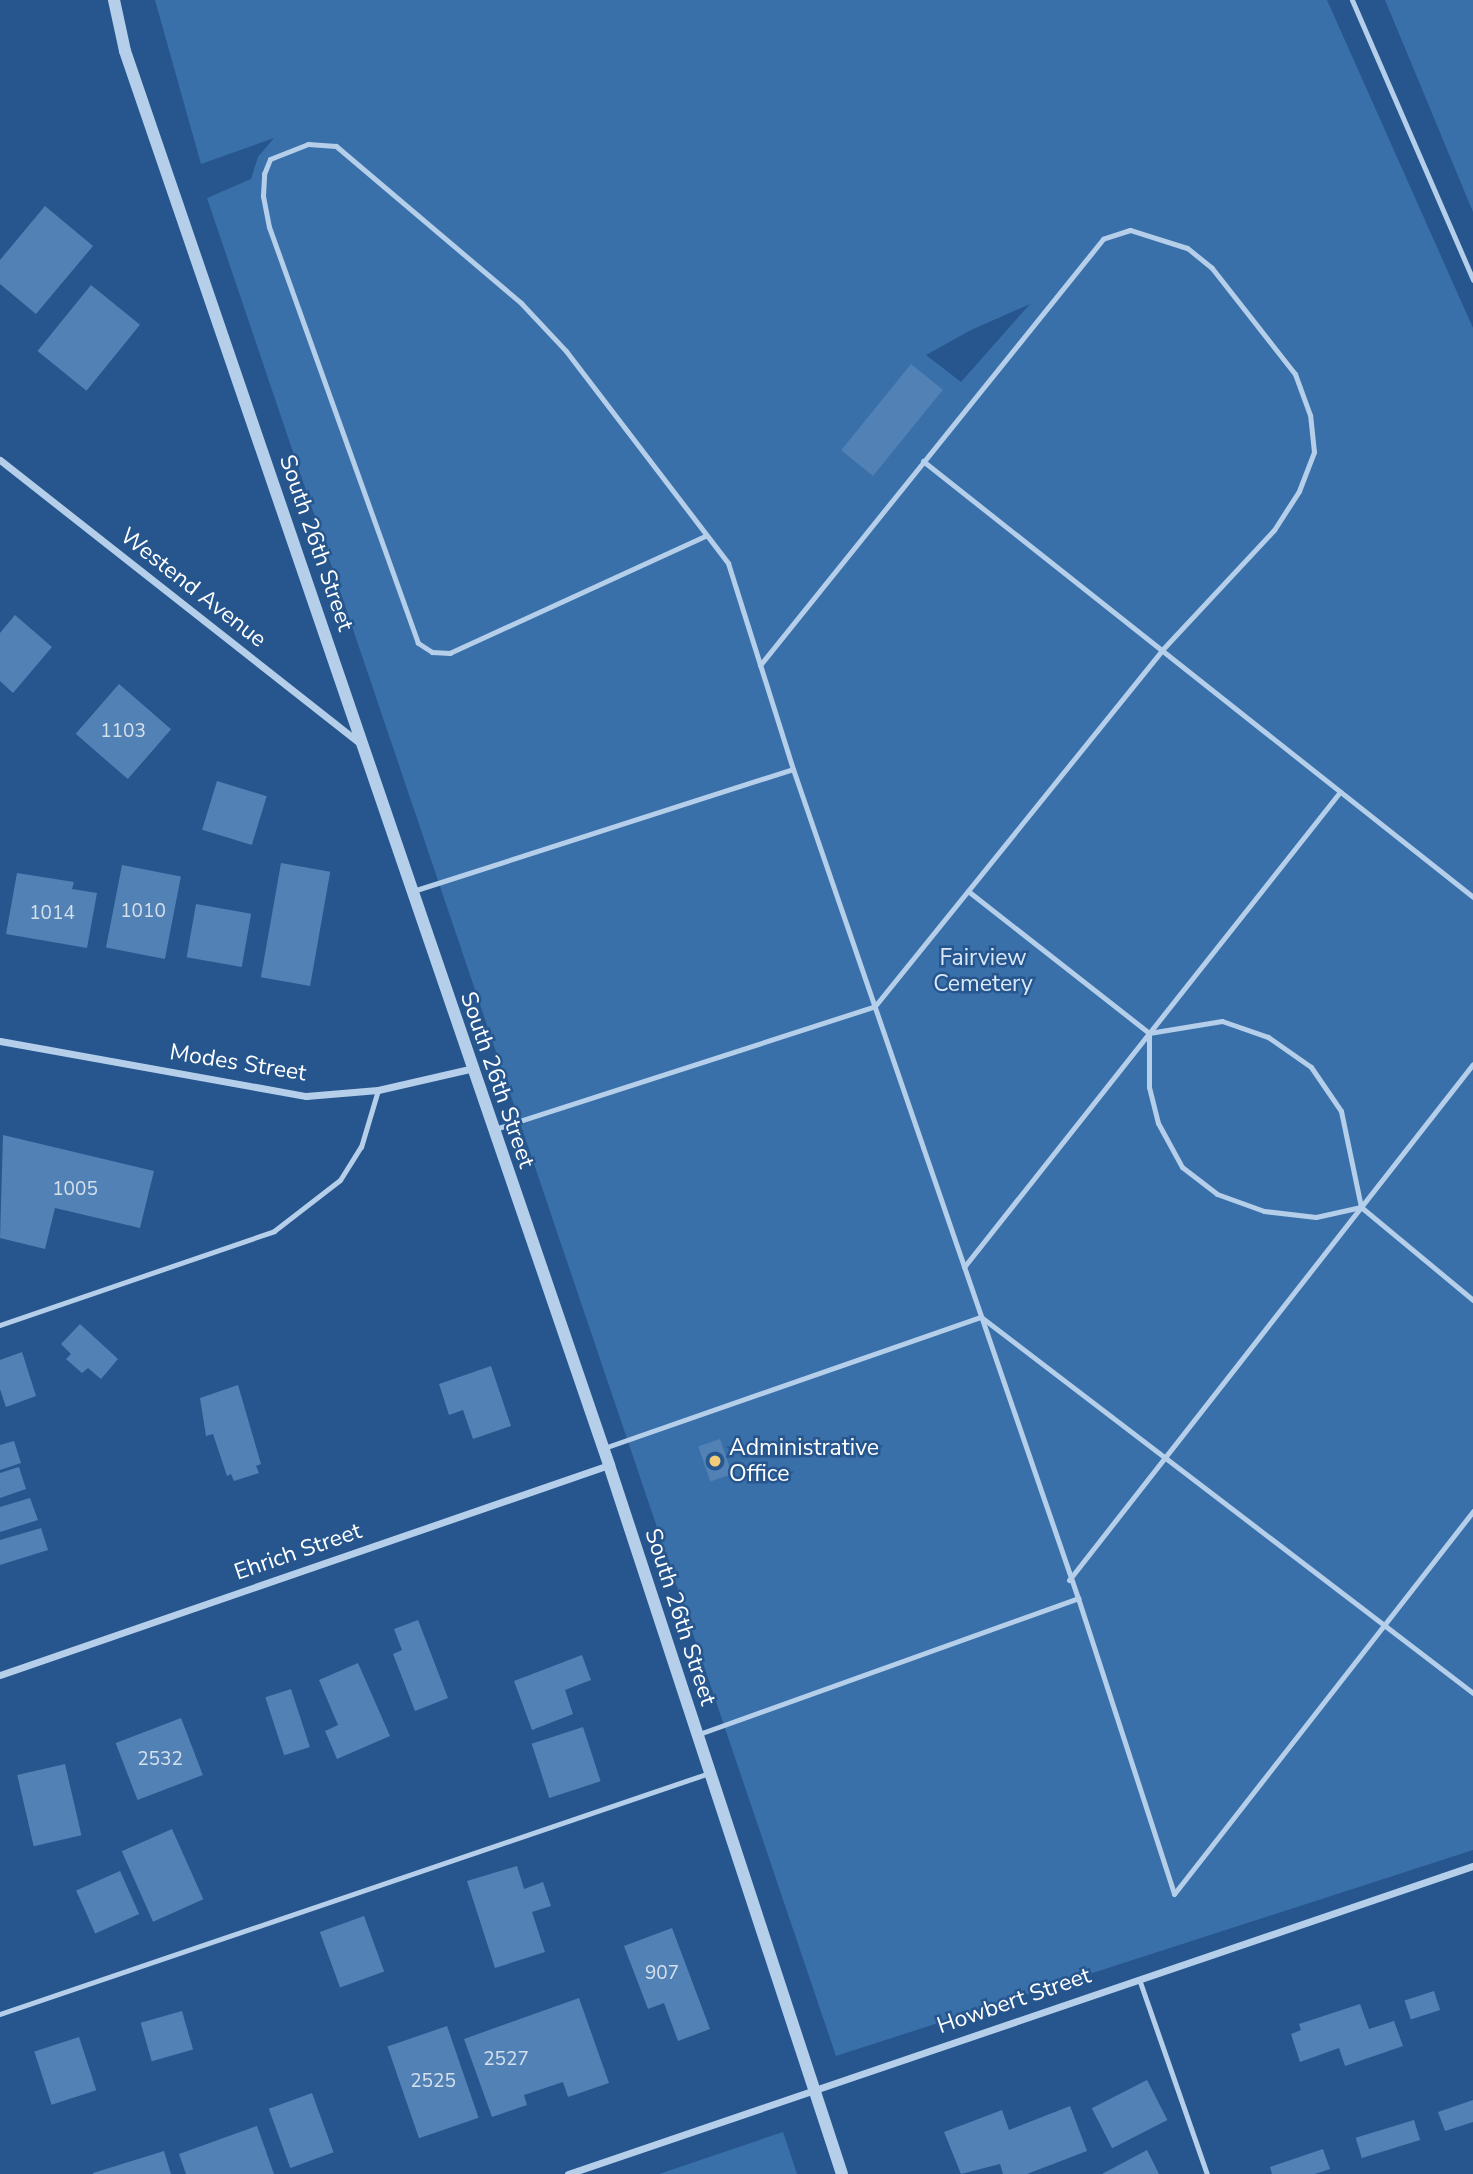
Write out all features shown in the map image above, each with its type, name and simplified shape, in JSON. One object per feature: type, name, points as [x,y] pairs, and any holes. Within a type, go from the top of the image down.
[{"type":"street","name":"South 26th Street","points":[[114,0],[129,64],[363,746],[470,1069],[608,1465],[812,2090],[842,2174]]},
{"type":"street","name":"Westend Avenue","points":[[0,460],[363,746]]},
{"type":"street","name":"Modes Street","points":[[0,1041],[306,1096],[378,1090],[470,1069]]},
{"type":"street","name":"Ehrich Street","points":[[0,1675],[608,1465]]},
{"type":"street","name":"Howbert Street","points":[[568,2174],[1473,1866]]},
{"type":"lane","points":[[1352,0],[1473,280]]},
{"type":"lane","points":[[705,536],[450,653],[432,652],[418,643],[269,227],[263,196],[264,174],[270,159],[309,144],[336,146],[522,303],[566,351],[728,563],[793,769],[1069,1580],[1078,1598],[1174,1894],[1473,1511]]},
{"type":"lane","points":[[491,1130],[875,1006],[1162,650],[1274,530],[1299,491],[1314,452],[1310,415],[1294,374],[1212,268],[1186,248],[1129,230],[1102,239],[760,666]]},
{"type":"lane","points":[[923,460],[1473,897]]},
{"type":"lane","points":[[411,892],[793,769]]},
{"type":"lane","points":[[964,1267],[1340,792]]},
{"type":"lane","points":[[968,891],[1149,1033],[1222,1021],[1269,1037],[1311,1067],[1341,1111],[1361,1207],[1473,1300]]},
{"type":"lane","points":[[1149,1033],[1149,1087],[1158,1123],[1182,1167],[1217,1194],[1264,1211],[1316,1217],[1361,1207]]},
{"type":"lane","points":[[1069,1580],[1473,1064]]},
{"type":"lane","points":[[0,1325],[274,1231],[340,1180],[361,1147],[378,1090]]},
{"type":"lane","points":[[602,1449],[981,1317]]},
{"type":"lane","points":[[981,1317],[1473,1693]]},
{"type":"lane","points":[[696,1735],[1078,1598]]},
{"type":"lane","points":[[0,2014],[709,1773]]},
{"type":"lane","points":[[1139,1979],[1208,2174]]},
{"type":"green space","name":"Fairview Cemetery","points":[[155,0],[1327,0],[1473,328],[1473,1850],[836,2056],[207,198],[251,179],[258,157],[274,138],[201,164]],"holes":[[[1030,304],[961,382],[926,355],[971,330]]]},
{"type":"green space","points":[[1385,0],[1473,0],[1473,212]]},
{"type":"green space","points":[[783,2132],[797,2174],[659,2174]]},
{"type":"building","points":[[45,206],[93,246],[36,314],[0,284],[0,260]]},
{"type":"building","points":[[91,285],[140,325],[86,391],[38,351]]},
{"type":"building","points":[[911,364],[943,390],[873,476],[841,450]]},
{"type":"building","points":[[15,615],[52,647],[13,693],[0,681],[0,633]]},
{"type":"building","points":[[119,684],[171,729],[128,779],[76,734]]},
{"type":"building","points":[[217,781],[267,796],[252,845],[202,830]]},
{"type":"building","points":[[281,863],[330,872],[310,986],[261,977]]},
{"type":"building","points":[[122,865],[181,876],[165,959],[106,947]]},
{"type":"building","points":[[17,873],[74,882],[72,889],[97,893],[87,948],[6,934]]},
{"type":"building","points":[[196,904],[251,914],[242,967],[187,957]]},
{"type":"building","points":[[3,1135],[154,1171],[140,1228],[55,1208],[45,1249],[0,1238]]},
{"type":"building","points":[[80,1324],[118,1359],[101,1379],[88,1368],[82,1373],[66,1359],[71,1354],[61,1344]]},
{"type":"building","points":[[22,1352],[36,1396],[6,1407],[0,1389],[0,1360]]},
{"type":"building","points":[[491,1366],[511,1426],[473,1439],[463,1410],[449,1415],[439,1384]]},
{"type":"building","points":[[238,1385],[261,1464],[256,1466],[259,1473],[234,1481],[231,1474],[227,1476],[213,1434],[206,1436],[200,1398]]},
{"type":"building","name":"Administrative Office","points":[[720,1439],[732,1474],[710,1481],[698,1446]]},
{"type":"building","points":[[14,1441],[21,1463],[0,1470],[0,1445]]},
{"type":"building","points":[[19,1467],[26,1489],[0,1498],[0,1473]]},
{"type":"building","points":[[30,1498],[38,1520],[0,1532],[0,1507]]},
{"type":"building","points":[[41,1528],[48,1550],[0,1565],[0,1540]]},
{"type":"building","points":[[418,1620],[448,1698],[415,1711],[393,1654],[402,1650],[394,1629]]},
{"type":"building","points":[[582,1655],[591,1680],[565,1690],[573,1714],[532,1730],[514,1681]]},
{"type":"building","points":[[358,1663],[390,1736],[337,1759],[325,1731],[338,1725],[319,1680]]},
{"type":"building","points":[[291,1689],[310,1747],[284,1755],[265,1697]]},
{"type":"building","points":[[181,1718],[203,1775],[138,1800],[116,1743]]},
{"type":"building","points":[[583,1727],[601,1781],[549,1798],[532,1744]]},
{"type":"building","points":[[65,1764],[81,1835],[34,1846],[17,1775]]},
{"type":"building","points":[[172,1829],[203,1899],[153,1922],[122,1851]]},
{"type":"building","points":[[517,1866],[524,1889],[543,1882],[551,1906],[532,1912],[545,1952],[495,1968],[467,1881]]},
{"type":"building","points":[[120,1871],[139,1914],[95,1933],[76,1891]]},
{"type":"building","points":[[364,1916],[384,1971],[340,1988],[320,1932]]},
{"type":"building","points":[[672,1928],[710,2029],[678,2041],[664,2003],[648,2009],[624,1946]]},
{"type":"building","points":[[1434,1991],[1440,2010],[1411,2020],[1405,2001]]},
{"type":"building","points":[[579,1998],[609,2083],[568,2097],[563,2082],[524,2095],[527,2105],[492,2117],[464,2039]]},
{"type":"building","points":[[1360,2004],[1369,2029],[1394,2021],[1403,2046],[1345,2066],[1339,2048],[1300,2062],[1291,2034],[1301,2030],[1299,2024]]},
{"type":"building","points":[[182,2011],[193,2049],[152,2061],[141,2023]]},
{"type":"building","points":[[447,2026],[479,2118],[419,2138],[387,2047]]},
{"type":"building","points":[[79,2037],[96,2090],[52,2105],[34,2052]]},
{"type":"building","points":[[1147,2080],[1167,2120],[1112,2148],[1092,2108]]},
{"type":"building","points":[[312,2093],[334,2152],[290,2168],[269,2109]]},
{"type":"building","points":[[1473,2100],[1473,2122],[1445,2131],[1438,2112]]},
{"type":"building","points":[[1070,2106],[1087,2151],[1027,2174],[1003,2174],[1000,2164],[961,2174],[944,2132],[1002,2110],[1009,2130]]},
{"type":"building","points":[[1414,2120],[1420,2140],[1362,2158],[1356,2138]]},
{"type":"building","points":[[257,2126],[274,2174],[186,2174],[179,2154]]},
{"type":"building","points":[[1323,2149],[1330,2169],[1315,2174],[1272,2174],[1270,2167]]},
{"type":"building","points":[[1147,2150],[1159,2174],[1102,2174]]},
{"type":"building","points":[[164,2151],[171,2174],[93,2174],[93,2173]]},
{"type":"place","name":"Administrative Office","points":[[715,1461]]}]
